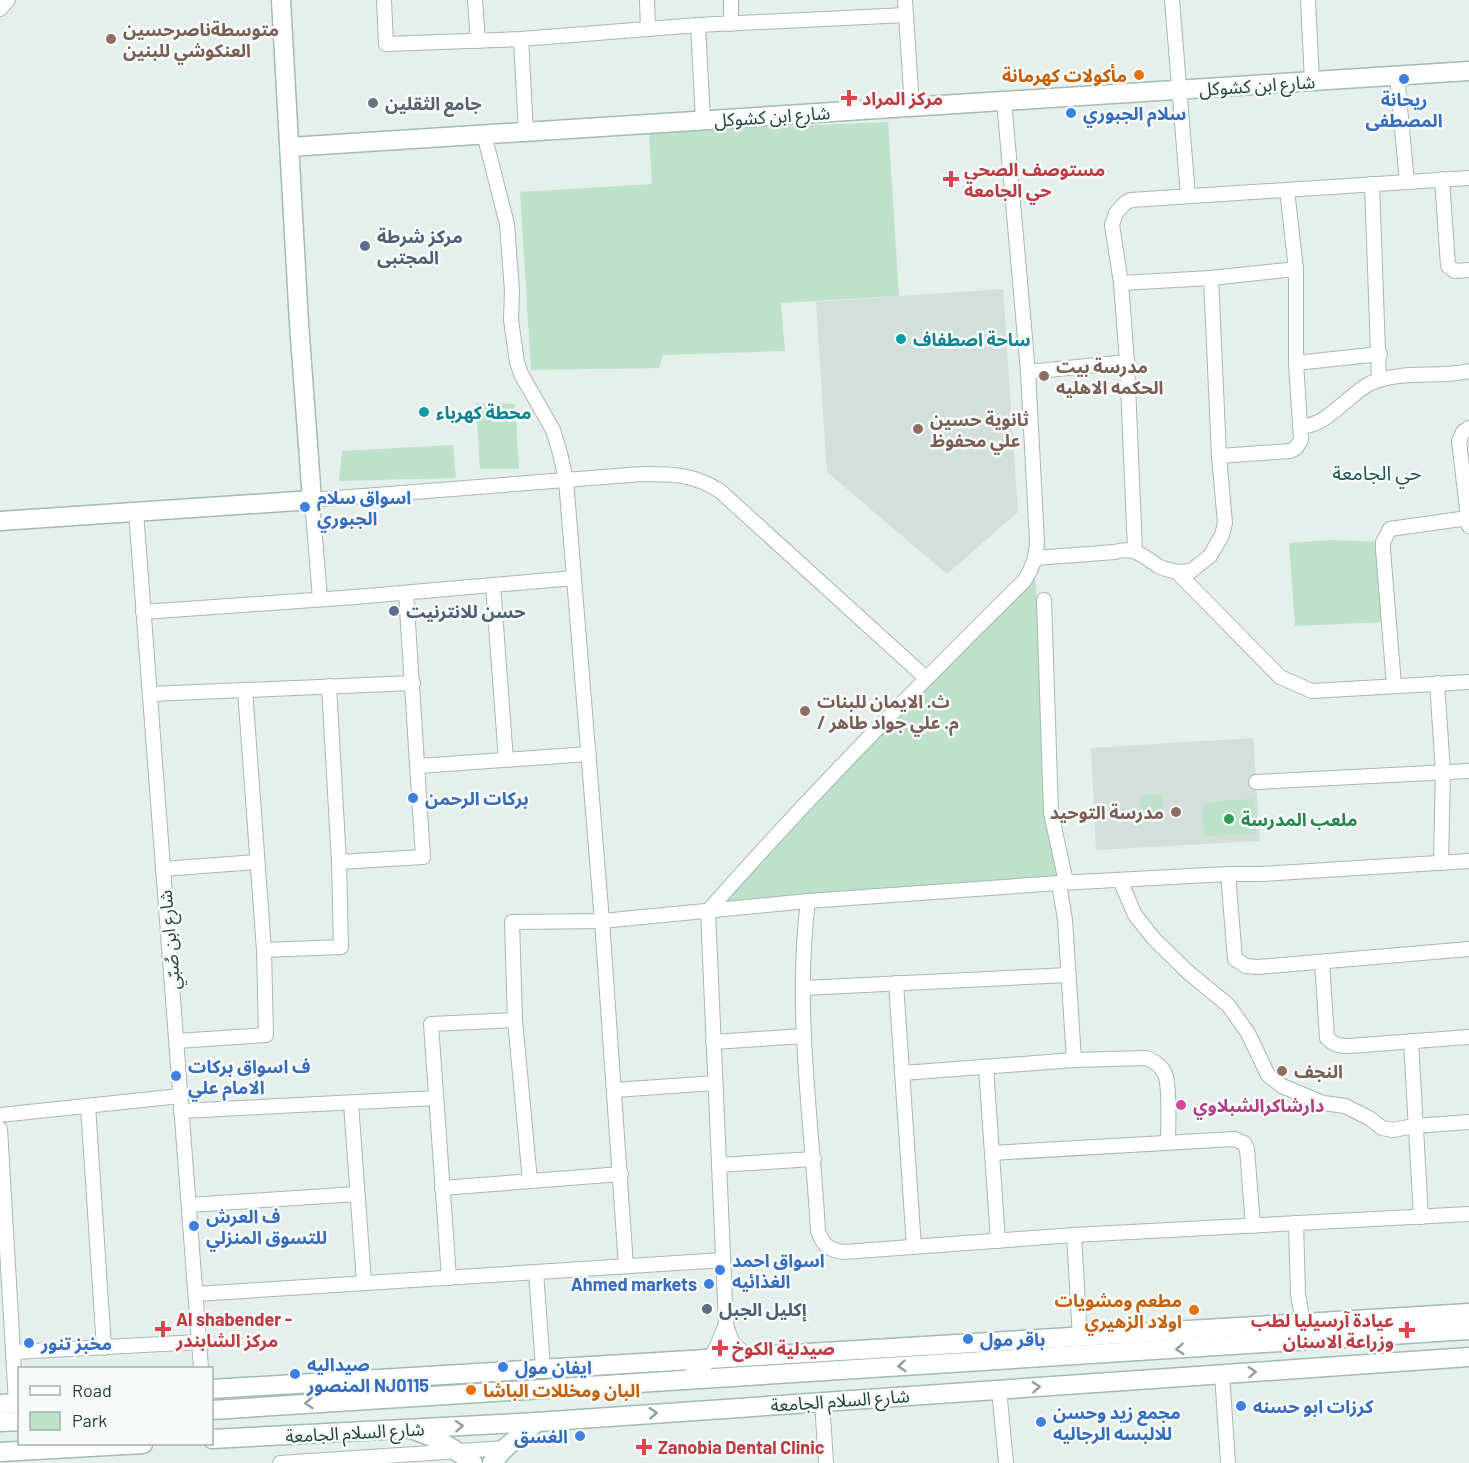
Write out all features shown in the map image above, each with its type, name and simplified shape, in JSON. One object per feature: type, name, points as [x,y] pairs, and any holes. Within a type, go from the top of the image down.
[{"type":"street","points":[[0,9],[8,0]]},
{"type":"street","points":[[281,0],[299,323],[320,599]]},
{"type":"street","points":[[384,0],[386,44],[521,39],[698,25],[906,15]]},
{"type":"street","points":[[475,0],[478,40]]},
{"type":"street","points":[[647,0],[648,29]]},
{"type":"street","points":[[731,0],[731,24]]},
{"type":"street","points":[[905,0],[912,107]]},
{"type":"street","points":[[1172,0],[1188,196]]},
{"type":"street","points":[[1308,0],[1312,81]]},
{"type":"street","points":[[698,25],[703,120]]},
{"type":"street","points":[[521,39],[526,132]]},
{"type":"street","name":"شارع ابن كشوكل","points":[[290,147],[1469,71]]},
{"type":"street","points":[[1397,76],[1407,182]]},
{"type":"street","points":[[829,1371],[751,1356],[737,1349],[730,1339],[726,1324],[708,911],[760,851],[926,678],[1024,581],[1035,558],[1037,541],[1028,372],[1004,101]]},
{"type":"street","points":[[484,134],[507,224],[512,291],[511,320],[517,362],[521,374],[553,430],[566,480],[615,1090],[626,1266]]},
{"type":"street","points":[[1136,550],[1127,362],[1121,283],[1112,232],[1116,213],[1131,200],[1469,178]]},
{"type":"street","points":[[1442,180],[1448,266],[1455,271],[1469,270]]},
{"type":"street","points":[[1372,184],[1380,354],[1379,380]]},
{"type":"street","points":[[1219,456],[1293,450],[1301,440],[1296,363],[1296,269],[1287,190]]},
{"type":"street","points":[[1121,283],[1211,278],[1296,269]]},
{"type":"street","points":[[1035,558],[1115,552],[1124,549],[1136,550],[1159,566],[1177,572],[1191,571],[1210,556],[1222,535],[1225,511],[1219,456],[1211,278]]},
{"type":"street","points":[[1296,363],[1380,354]]},
{"type":"street","points":[[1028,372],[1127,362]]},
{"type":"street","points":[[1300,426],[1312,426],[1318,423],[1363,388],[1379,380],[1469,371]]},
{"type":"street","points":[[1394,685],[1383,550],[1387,534],[1390,529],[1469,522],[1460,441],[1462,432],[1469,428]]},
{"type":"street","points":[[0,521],[566,480],[667,474],[686,476],[703,481],[720,491],[926,678]]},
{"type":"street","name":"شارع ابن صُبّي","points":[[136,512],[201,1367]]},
{"type":"street","points":[[1177,572],[1280,677],[1312,691],[1469,682]]},
{"type":"street","points":[[143,612],[574,578]]},
{"type":"street","points":[[493,585],[506,760]]},
{"type":"street","points":[[339,862],[423,857],[406,593]]},
{"type":"street","points":[[1044,600],[1051,813],[1062,882],[1074,1060]]},
{"type":"street","points":[[150,694],[413,683]]},
{"type":"street","points":[[1437,683],[1443,771],[1441,863]]},
{"type":"street","points":[[264,950],[341,947],[339,862],[328,686]]},
{"type":"street","points":[[177,1041],[266,1035],[264,950],[245,690]]},
{"type":"street","points":[[418,766],[589,754]]},
{"type":"street","points":[[1256,782],[1469,771]]},
{"type":"street","points":[[530,1181],[515,1020],[512,922],[602,921],[808,901],[1062,882],[1262,874],[1469,861]]},
{"type":"street","points":[[163,869],[257,862]]},
{"type":"street","points":[[1228,874],[1235,959],[1246,966],[1258,967],[1469,949]]},
{"type":"street","points":[[1119,880],[1135,915],[1155,940],[1189,973],[1228,1005],[1248,1033],[1268,1075],[1282,1086],[1323,1103],[1345,1106],[1382,1128],[1394,1130],[1414,1125],[1469,1122]]},
{"type":"street","points":[[808,901],[804,934],[804,1036],[819,1231],[822,1242],[831,1250],[844,1252],[1074,1235],[1469,1214]]},
{"type":"street","points":[[1322,962],[1327,1038],[1338,1046],[1469,1037]]},
{"type":"street","points":[[803,988],[1068,975]]},
{"type":"street","points":[[896,983],[914,1247]]},
{"type":"street","points":[[449,1278],[431,1024],[515,1020]]},
{"type":"street","points":[[713,1042],[804,1036]]},
{"type":"street","points":[[1411,1041],[1421,1216]]},
{"type":"street","points":[[903,1073],[1074,1060],[1146,1058],[1153,1060],[1163,1070],[1166,1077],[1168,1142]]},
{"type":"street","points":[[986,1067],[998,1241]]},
{"type":"street","points":[[615,1090],[715,1083]]},
{"type":"street","points":[[0,1115],[180,1096]]},
{"type":"street","points":[[182,1111],[436,1098]]},
{"type":"street","points":[[351,1103],[364,1283]]},
{"type":"street","points":[[88,1106],[104,1348]]},
{"type":"street","points":[[0,1129],[5,1306],[14,1352],[14,1408],[0,1422]]},
{"type":"street","points":[[992,1153],[1234,1139],[1244,1143],[1249,1159],[1253,1226]]},
{"type":"street","points":[[719,1165],[814,1159]]},
{"type":"street","points":[[442,1188],[621,1174]]},
{"type":"street","points":[[189,1204],[357,1194]]},
{"type":"street","points":[[1296,1223],[1298,1294],[1303,1323]]},
{"type":"street","points":[[1074,1235],[1080,1338]]},
{"type":"street","points":[[196,1294],[723,1260]]},
{"type":"street","points":[[536,1272],[543,1367]]},
{"type":"street","points":[[213,1389],[543,1367],[1080,1338],[1224,1337],[1303,1323],[1469,1313]]},
{"type":"street","points":[[682,1380],[701,1371],[712,1358],[726,1324]]},
{"type":"street","name":"شارع السلام الجامعة","points":[[213,1410],[983,1361],[1224,1337],[1469,1330]]},
{"type":"street","points":[[14,1352],[199,1342]]},
{"type":"street","name":"شارع السلام الجامعة","points":[[213,1439],[537,1422],[1469,1357]]},
{"type":"street","points":[[983,1361],[978,1369],[978,1377],[982,1385],[994,1390],[1006,1463]]},
{"type":"street","points":[[943,1363],[948,1368],[952,1381],[944,1393]]},
{"type":"street","points":[[467,1372],[468,1393]]},
{"type":"street","points":[[1222,1374],[1228,1463]]},
{"type":"street","points":[[822,1401],[826,1463]]},
{"type":"street","points":[[408,1429],[432,1436],[483,1463],[537,1422]]},
{"type":"street","points":[[0,1452],[125,1445]]},
{"type":"street","points":[[280,1463],[505,1448]]},
{"type":"shaded area","name":"ثانوية حسين علي محفوظ","points":[[1003,289],[1018,512],[947,574],[827,472],[816,302]]},
{"type":"shaded area","name":"مدرسة التوحيد","points":[[1253,738],[1260,841],[1096,850],[1091,748]]},
{"type":"green space","points":[[888,122],[899,296],[781,303],[785,351],[663,355],[659,368],[531,370],[520,192],[652,184],[649,132]]},
{"type":"green space","points":[[476,403],[515,404],[519,469],[480,469]]},
{"type":"green space","points":[[453,445],[456,478],[339,481],[342,451]]},
{"type":"green space","points":[[1331,540],[1383,542],[1388,622],[1295,626],[1289,543]]},
{"type":"green space","points":[[1035,575],[1059,883],[708,911]]},
{"type":"green space","points":[[1162,794],[1164,817],[1141,816],[1140,796]]},
{"type":"green space","name":"ملعب المدرسة","points":[[1254,799],[1256,834],[1204,836],[1203,805],[1220,801]]},
{"type":"place","name":"متوسطةناصرحسين العنكوشي للبنين","points":[[111,39]]},
{"type":"place","name":"مأكولات كهرمانة","points":[[1139,75]]},
{"type":"place","name":"ريحانة المصطفى","points":[[1404,79]]},
{"type":"place","name":"مركز المراد","points":[[849,98]]},
{"type":"place","name":"جامع الثقلين","points":[[373,103]]},
{"type":"place","name":"سلام الجبوري","points":[[1071,113]]},
{"type":"place","name":"مستوصف الصحي حي الجامعة","points":[[951,179]]},
{"type":"place","name":"مركز شرطة المجتبى","points":[[365,246]]},
{"type":"place","name":"ساحة اصطفاف","points":[[901,339]]},
{"type":"place","name":"مدرسة بيت الحكمه الاهليه","points":[[1044,376]]},
{"type":"place","name":"محطة كهرباء","points":[[424,412]]},
{"type":"place","name":"ثانوية حسين علي محفوظ","points":[[918,429]]},
{"type":"place","name":"اسواق سلام الجبوري","points":[[305,507]]},
{"type":"place","name":"حسن للانترنيت","points":[[394,611]]},
{"type":"place","name":"ث. الايمان للبنات / م. علي جواد طاهر","points":[[805,711]]},
{"type":"place","name":"بركات الرحمن","points":[[413,798]]},
{"type":"place","name":"مدرسة التوحيد","points":[[1176,812]]},
{"type":"place","name":"ملعب المدرسة","points":[[1229,819]]},
{"type":"place","name":"النجف","points":[[1282,1071]]},
{"type":"place","name":"ف اسواق بركات الامام علي","points":[[176,1076]]},
{"type":"place","name":"دارشاكرالشبلاوي","points":[[1181,1105]]},
{"type":"place","name":"ف العرش للتسوق المنزلي","points":[[194,1226]]},
{"type":"place","name":"اسواق احمد الغذائيه","points":[[720,1270]]},
{"type":"place","name":"Ahmed markets","points":[[709,1284]]},
{"type":"place","name":"إكليل الجبل","points":[[707,1309]]},
{"type":"place","name":"مطعم ومشويات اولاد الزهيري","points":[[1194,1310]]},
{"type":"place","name":"Al shabender - مركز الشابندر","points":[[163,1329]]},
{"type":"place","name":"عيادة آرسيليا لطب وزراعة الاسنان","points":[[1407,1330]]},
{"type":"place","name":"باقر مول","points":[[968,1339]]},
{"type":"place","name":"مخبز تنور","points":[[29,1343]]},
{"type":"place","name":"صيدلية الكوخ","points":[[720,1348]]},
{"type":"place","name":"ايفان مول","points":[[503,1367]]},
{"type":"place","name":"صيداليه المنصور NJ0115","points":[[295,1374]]},
{"type":"place","name":"البان ومخللات الباشا","points":[[471,1390]]},
{"type":"place","name":"كرزات ابو حسنه","points":[[1241,1406]]},
{"type":"place","name":"مجمع زيد وحسن للالبسه الرجاليه","points":[[1041,1422]]},
{"type":"place","name":"الغسق","points":[[580,1436]]},
{"type":"place","name":"Zanobia Dental Clinic","points":[[644,1447]]},
{"type":"district","name":"حي الجامعة","points":[[1377,472]]}]
